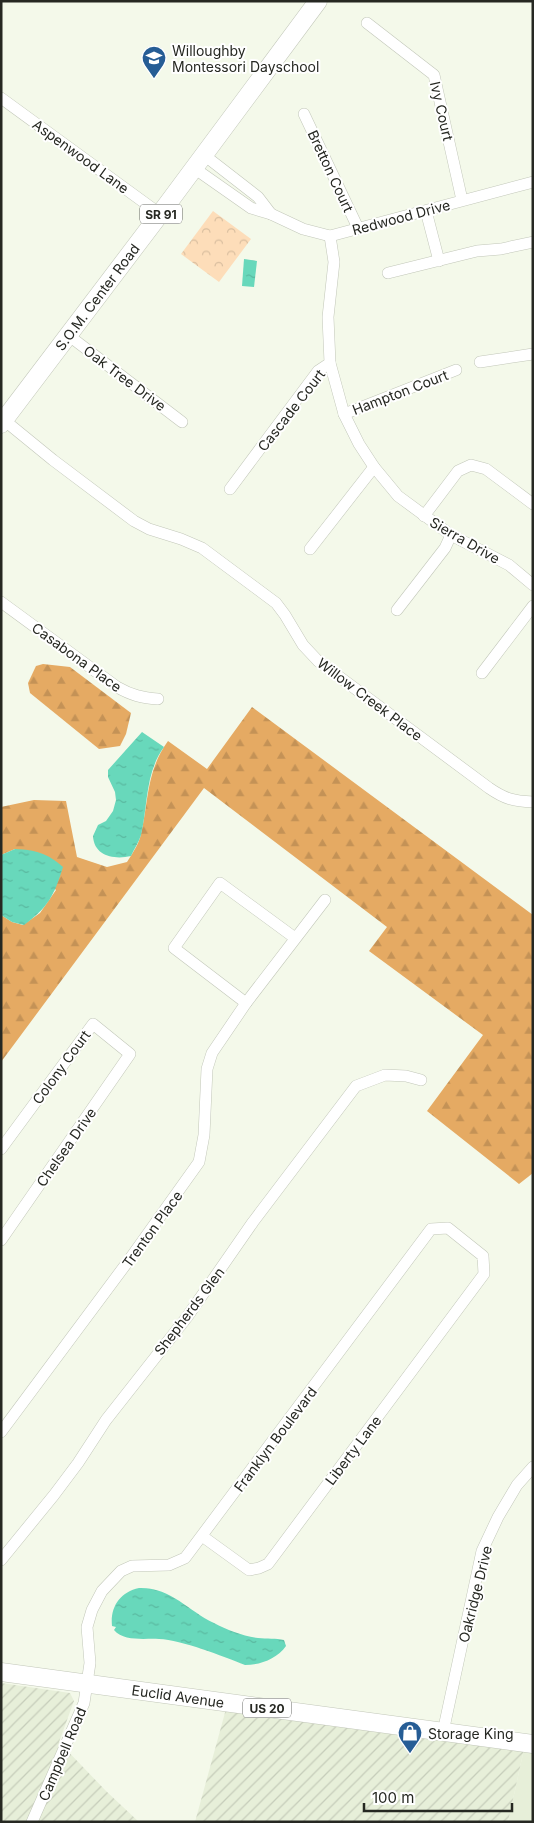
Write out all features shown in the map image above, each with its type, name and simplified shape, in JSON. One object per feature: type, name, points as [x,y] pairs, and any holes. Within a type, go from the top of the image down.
[{"type":"main road","name":"S.O.M. Center Road","points":[[3,422],[318,1]]},
{"type":"main road","name":"Euclid Avenue","points":[[1,1672],[533,1744]]},
{"type":"street","name":"Ivy Court","points":[[367,23],[434,75],[462,200]]},
{"type":"street","name":"Aspenwood Lane","points":[[1,98],[160,214]]},
{"type":"street","name":"Bretton Court","points":[[304,114],[358,228]]},
{"type":"street","points":[[199,161],[251,208],[271,214],[303,229],[330,236]]},
{"type":"street","points":[[199,161],[258,197],[271,214]]},
{"type":"street","name":"Redwood Drive","points":[[330,236],[533,182]]},
{"type":"street","points":[[426,211],[439,261]]},
{"type":"street","name":"Cascade Court","points":[[230,489],[318,371],[330,363],[328,317],[334,262],[330,236]]},
{"type":"street","points":[[388,273],[478,250],[501,250],[533,242]]},
{"type":"street","name":"Oak Tree Drive","points":[[68,335],[182,422]]},
{"type":"street","points":[[480,362],[533,354]]},
{"type":"street","name":"Sierra Drive","points":[[330,363],[344,414],[359,444],[374,467],[398,496],[451,535],[509,565],[533,585]]},
{"type":"street","name":"Hampton Court","points":[[344,414],[456,370]]},
{"type":"street","name":"Willow Creek Place","points":[[3,422],[134,520],[149,529],[202,548],[276,603],[286,615],[303,645],[318,660],[488,788],[502,797],[513,801],[533,802]]},
{"type":"street","points":[[424,516],[458,471],[471,464],[486,469],[533,504]]},
{"type":"street","points":[[310,549],[374,467]]},
{"type":"street","points":[[397,610],[445,548],[451,535]]},
{"type":"street","name":"Casabona Place","points":[[1,602],[117,687],[131,695],[158,700]]},
{"type":"street","points":[[482,673],[533,606]]},
{"type":"street","points":[[246,1003],[174,948],[220,883],[294,938]]},
{"type":"street","name":"Trenton Place","points":[[1,1432],[200,1162],[204,1135],[207,1069],[212,1053],[294,938],[325,900]]},
{"type":"street","name":"Colony Court","points":[[1,1149],[93,1024],[130,1054]]},
{"type":"street","name":"Chelsea Drive","points":[[3,1234],[130,1054]]},
{"type":"street","name":"Shepherds Glen","points":[[1,1560],[73,1469],[132,1384],[187,1317],[253,1222],[356,1086],[385,1075],[406,1076],[421,1080]]},
{"type":"street","name":"Franklyn Boulevard","points":[[88,1684],[90,1663],[87,1627],[92,1610],[102,1591],[121,1571],[132,1566],[169,1565],[185,1558],[431,1230],[448,1228],[483,1256],[484,1274]]},
{"type":"street","name":"Liberty Lane","points":[[202,1536],[249,1570],[268,1564],[484,1274]]},
{"type":"street","name":"Oakridge Drive","points":[[443,1732],[482,1551],[502,1509],[517,1485],[533,1467]]},
{"type":"street","name":"Campbell Road","points":[[32,1822],[84,1702],[88,1684]]},
{"type":"shaded area","points":[[1,1683],[70,1693],[74,1701],[59,1742],[139,1822],[1,1822]]},
{"type":"shaded area","points":[[226,1709],[524,1749],[508,1822],[195,1822]]},
{"type":"shaded area","points":[[524,1749],[533,1750],[533,1822],[508,1822]]},
{"type":"green space","points":[[213,211],[251,239],[219,282],[181,254]]},
{"type":"green space","points":[[43,664],[70,667],[131,713],[126,734],[120,746],[99,749],[30,693],[28,683],[36,666]]},
{"type":"green space","points":[[252,707],[533,915],[533,1173],[519,1184],[427,1111],[483,1035],[369,951],[387,927],[204,788],[1,1062],[1,915],[12,922],[23,925],[40,913],[56,890],[15,849],[1,855],[1,807],[34,800],[66,801],[77,857],[107,867],[127,862],[140,838],[152,775],[161,752],[168,741],[207,769]]},
{"type":"water","points":[[244,259],[257,261],[254,287],[242,286]]},
{"type":"water","points":[[142,732],[164,747],[150,778],[139,840],[131,856],[112,857],[97,848],[93,836],[98,825],[106,821],[113,811],[116,800],[115,792],[108,777],[108,770]]},
{"type":"water","points":[[15,849],[41,853],[52,858],[63,867],[53,893],[45,906],[24,925],[12,922],[1,915],[1,855]]},
{"type":"water","points":[[139,1588],[161,1591],[170,1595],[219,1626],[252,1637],[284,1640],[286,1646],[268,1660],[245,1665],[179,1642],[159,1639],[135,1639],[118,1634],[114,1630],[116,1627],[112,1626],[115,1607],[126,1593]]},
{"type":"place","name":"Willoughby Montessori Dayschool","points":[[154,79]]},
{"type":"place","name":"Storage King","points":[[410,1754]]}]
